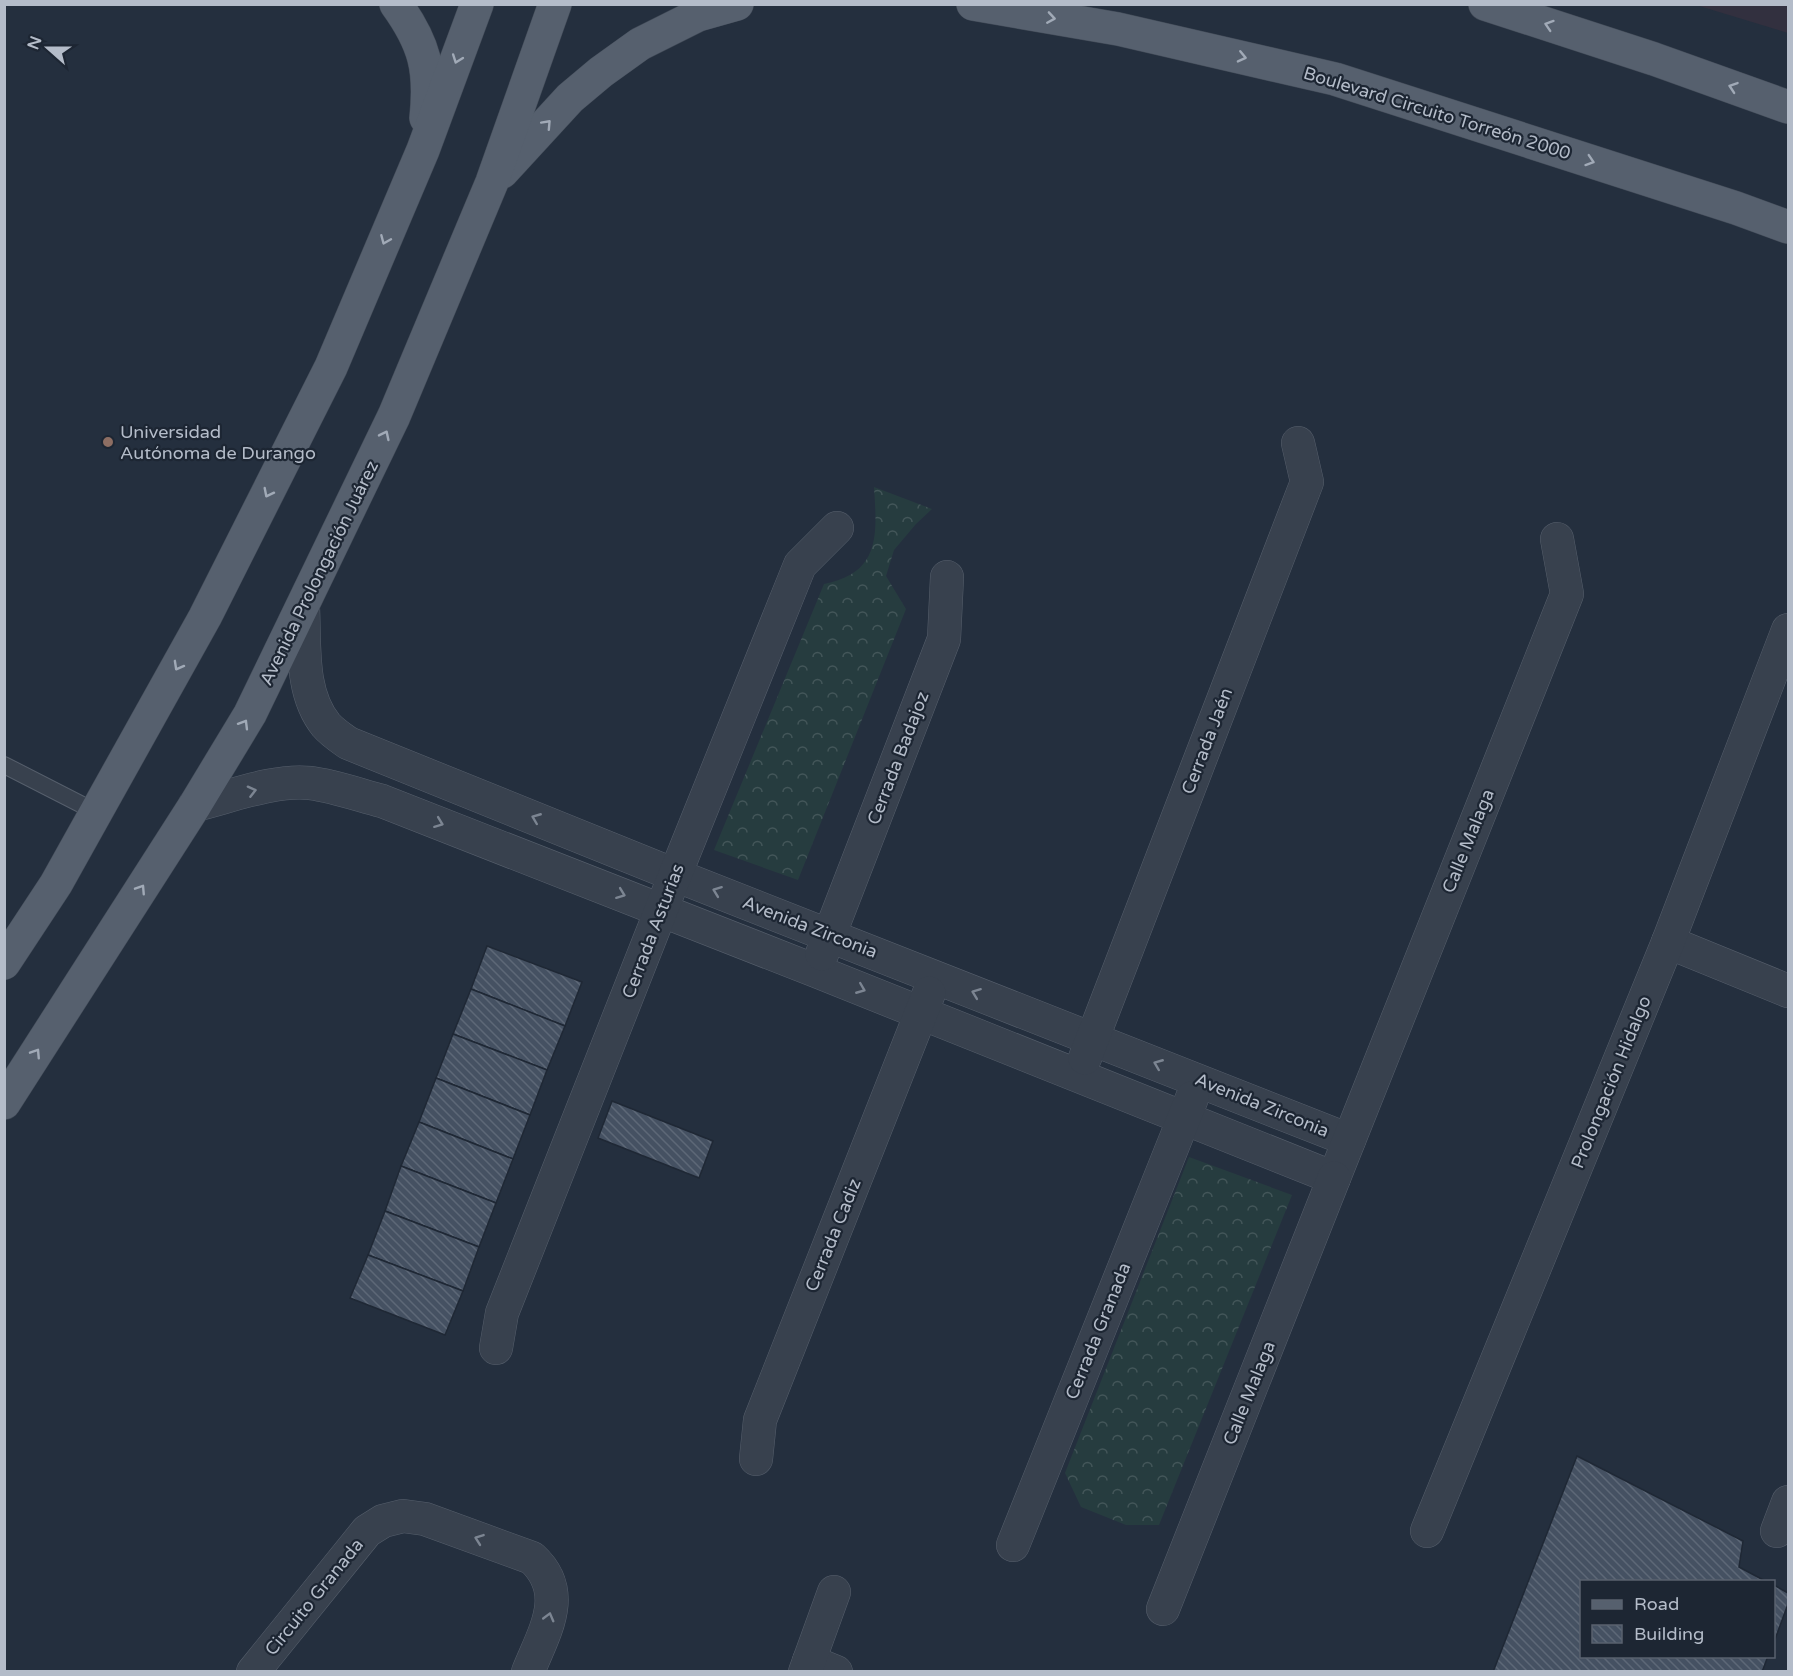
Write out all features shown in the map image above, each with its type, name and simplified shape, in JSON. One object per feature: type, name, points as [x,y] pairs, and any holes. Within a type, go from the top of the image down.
[{"type":"main road","points":[[396,4],[411,25],[426,63],[428,97],[423,150]]},
{"type":"main road","points":[[4,963],[56,884],[205,617],[331,367],[423,150],[477,4]]},
{"type":"main road","name":"Avenida Prolongación Juárez","points":[[4,1103],[195,805],[250,714],[394,416],[492,182],[555,4]]},
{"type":"main road","points":[[492,182],[570,98],[608,66],[640,44],[698,15],[737,4]]},
{"type":"main road","name":"Boulevard Circuito Torreón 2000","points":[[973,4],[1118,29],[1335,79],[1736,208],[1788,227]]},
{"type":"main road","points":[[1485,4],[1654,59],[1788,107]]},
{"type":"street","name":"Cerrada Jaén","points":[[1078,1076],[1307,482],[1298,442]]},
{"type":"street","name":"Cerrada Asturias","points":[[496,1348],[502,1313],[800,565],[837,528]]},
{"type":"street","name":"Calle Malaga","points":[[1349,1140],[1567,594],[1557,539]]},
{"type":"street","name":"Cerrada Badajoz","points":[[816,971],[944,639],[946,577]]},
{"type":"street","name":"Avenida Zirconia","points":[[303,607],[307,683],[316,710],[327,726],[348,744],[1349,1140],[1334,1178]]},
{"type":"street","name":"Prolongación Hidalgo","points":[[1427,1531],[1668,942],[1788,630]]},
{"type":"street","points":[[195,805],[275,785],[309,783],[382,801],[1334,1178]]},
{"type":"street","points":[[1668,942],[1788,992]]},
{"type":"street","name":"Cerrada Cadiz","points":[[756,1460],[760,1420],[936,977]]},
{"type":"street","name":"Cerrada Granada","points":[[1013,1545],[1199,1080]]},
{"type":"street","name":"Calle Malaga","points":[[1163,1609],[1334,1178]]},
{"type":"street","name":"Circuito Granada","points":[[253,1671],[367,1531],[383,1521],[403,1516],[425,1519],[532,1558],[540,1566],[549,1578],[553,1595],[550,1617],[528,1671]]},
{"type":"street","points":[[816,1668],[834,1592]]},
{"type":"lane","points":[[4,765],[96,812]]},
{"type":"shaded area","points":[[1696,5],[1788,5],[1788,33]]},
{"type":"green space","points":[[874,487],[932,509],[894,550],[886,576],[906,609],[798,880],[714,850],[824,584],[843,579],[856,571],[866,561],[872,549],[875,535]]},
{"type":"green space","points":[[1189,1157],[1292,1195],[1159,1525],[1126,1525],[1081,1507],[1065,1473]]},
{"type":"building","points":[[487,946],[582,982],[565,1026],[471,989]]},
{"type":"building","points":[[471,989],[565,1026],[547,1070],[453,1034]]},
{"type":"building","points":[[453,1034],[547,1070],[530,1115],[436,1078]]},
{"type":"building","points":[[436,1078],[530,1115],[513,1159],[419,1122]]},
{"type":"building","points":[[612,1101],[713,1141],[699,1178],[598,1138]]},
{"type":"building","points":[[419,1122],[513,1159],[496,1203],[401,1166]]},
{"type":"building","points":[[401,1166],[496,1203],[479,1247],[385,1211]]},
{"type":"building","points":[[385,1211],[479,1247],[463,1291],[368,1255]]},
{"type":"building","points":[[368,1255],[463,1291],[445,1335],[350,1298]]},
{"type":"building","points":[[1577,1456],[1743,1541],[1739,1567],[1763,1580],[1580,1580],[1580,1658],[1767,1658],[1762,1672],[1493,1672]]},
{"type":"building","points":[[1775,1586],[1788,1593],[1788,1604],[1775,1639]]},
{"type":"place","name":"Universidad Autónoma de Durango","points":[[108,442]]}]
